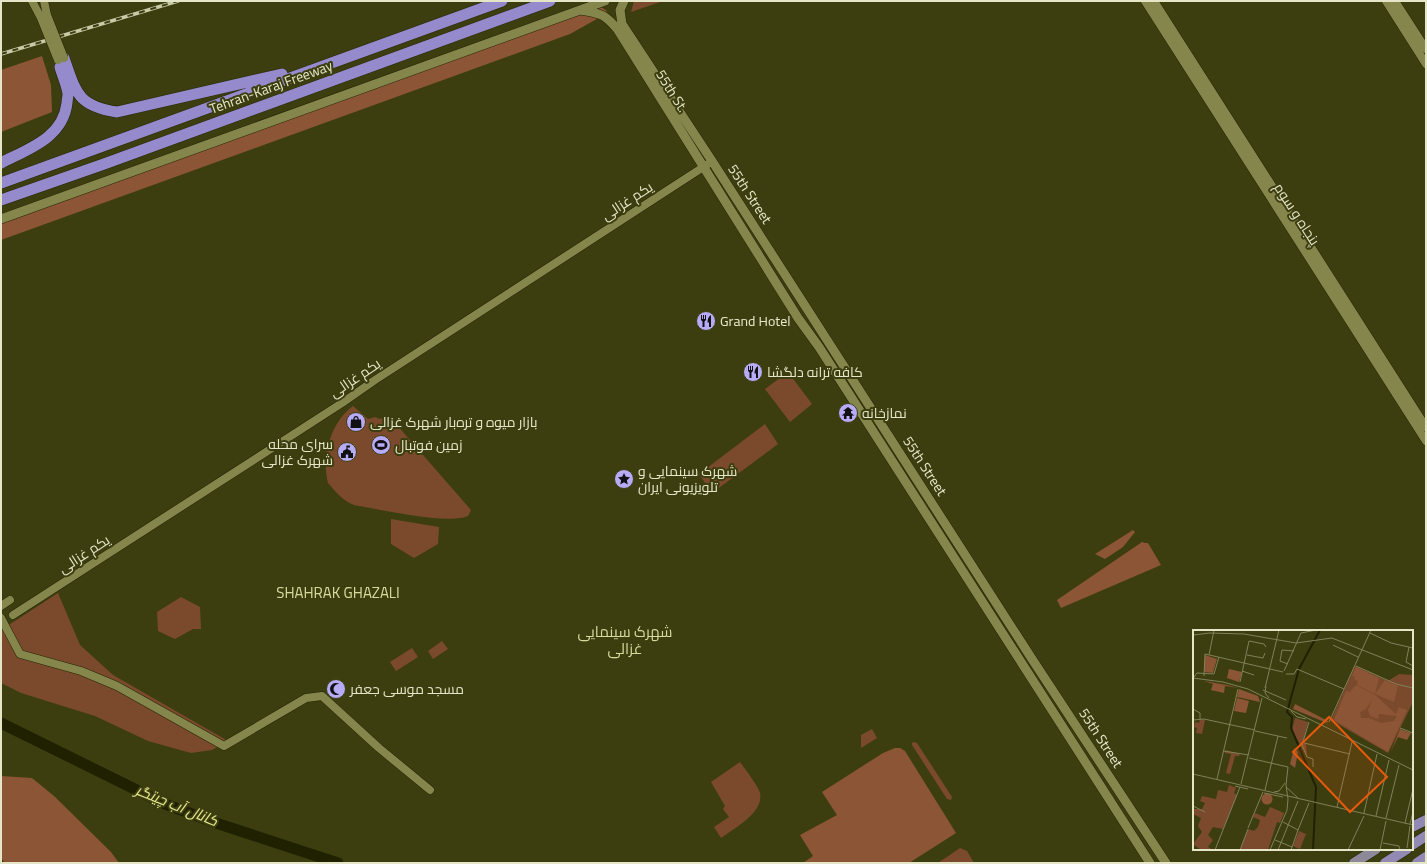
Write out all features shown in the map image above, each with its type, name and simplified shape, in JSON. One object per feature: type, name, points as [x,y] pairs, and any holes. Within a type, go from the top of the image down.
[{"type":"highway","name":"Tehran-Karaj Freeway","points":[[1,183],[502,1]]},
{"type":"highway","name":"Tehran-Karaj Freeway","points":[[1,200],[104,164],[550,1]]},
{"type":"highway","points":[[61,59],[78,96],[97,108],[117,112],[225,86],[322,66]]},
{"type":"highway","points":[[1,163],[42,142],[54,133],[62,122],[66,111],[68,94],[61,59]]},
{"type":"highway","points":[[1413,825],[1426,818]]},
{"type":"highway","points":[[1413,844],[1426,836]]},
{"type":"highway","points":[[1386,863],[1405,850]]},
{"type":"highway","points":[[1416,863],[1426,857]]},
{"type":"main road","points":[[620,27],[620,10],[624,1]]},
{"type":"main road","points":[[1,219],[603,2]]},
{"type":"main road","points":[[581,10],[601,14],[620,27]]},
{"type":"main road","name":"55th Street","points":[[620,27],[712,161],[1032,659],[1166,863]]},
{"type":"main road","name":"55th St.","points":[[620,27],[704,166]]},
{"type":"main road","name":"55th Street","points":[[704,166],[798,318],[819,347],[1150,863]]},
{"type":"main road","points":[[819,347],[828,342]]},
{"type":"main road","points":[[1024,665],[1032,659]]},
{"type":"main road","points":[[1354,863],[1374,850]]},
{"type":"street","points":[[32,1],[44,17],[61,59]]},
{"type":"street","points":[[44,1],[44,17]]},
{"type":"street","name":"پنجاه و سوم","points":[[1145,1],[1426,441]]},
{"type":"street","name":"پنجاه و سوم","points":[[1154,1],[1426,427]]},
{"type":"street","points":[[1386,1],[1426,64]]},
{"type":"street","points":[[1395,1],[1426,49]]},
{"type":"street","name":"یکم غزالی","points":[[13,615],[342,403],[712,161]]},
{"type":"street","points":[[1,606],[10,600]]},
{"type":"street","points":[[1,618],[20,654],[81,670],[117,686],[224,746],[306,698],[322,696],[379,748],[430,790]]},
{"type":"shaded area","points":[[634,1],[663,1],[631,12]]},
{"type":"shaded area","points":[[601,7],[607,11],[604,15],[570,34],[1,240],[1,222]]},
{"type":"shaded area","points":[[42,56],[51,85],[52,112],[1,132],[1,70]]},
{"type":"shaded area","points":[[788,372],[812,404],[790,422],[765,389]]},
{"type":"shaded area","points":[[353,406],[368,419],[375,417],[380,419],[389,416],[471,510],[468,516],[445,519],[429,518],[354,505],[340,496],[328,483],[326,473],[327,451],[334,430],[339,421]]},
{"type":"shaded area","points":[[765,424],[778,444],[712,493],[699,474]]},
{"type":"shaded area","points":[[391,519],[439,527],[438,544],[414,558],[391,544]]},
{"type":"shaded area","points":[[1133,530],[1135,532],[1123,547],[1105,559],[1095,554]]},
{"type":"shaded area","points":[[1142,542],[1148,543],[1161,565],[1061,608],[1057,600]]},
{"type":"shaded area","points":[[58,593],[80,645],[113,675],[228,741],[212,750],[191,753],[148,741],[95,716],[21,693],[1,683],[1,630]]},
{"type":"shaded area","points":[[181,597],[200,607],[201,629],[193,629],[175,639],[158,631],[157,612]]},
{"type":"shaded area","points":[[442,641],[448,649],[433,659],[428,651]]},
{"type":"shaded area","points":[[412,648],[418,657],[396,671],[390,662]]},
{"type":"shaded area","points":[[872,729],[877,738],[861,748],[861,735]]},
{"type":"shaded area","points":[[914,742],[917,743],[952,797],[951,800],[947,799],[912,745]]},
{"type":"shaded area","points":[[895,748],[900,748],[905,751],[956,833],[909,863],[803,863],[813,856],[800,835],[837,815],[822,792],[883,753]]},
{"type":"shaded area","points":[[740,762],[759,790],[760,800],[753,813],[747,819],[721,838],[714,827],[729,817],[723,809],[725,806],[711,782]]},
{"type":"shaded area","points":[[1,776],[32,778],[54,796],[111,852],[119,863],[5,863],[1,858]]},
{"type":"shaded area","points":[[960,848],[967,851],[974,863],[938,863]]},
{"type":"waterway","name":"کانال آب چیتگر","points":[[1,723],[165,804],[216,823],[338,863]]},
{"type":"railway","points":[[1,54],[178,1]]},
{"type":"place","name":"Grand Hotel","points":[[706,321]]},
{"type":"place","name":"کافه ترانه دلگشا","points":[[753,372]]},
{"type":"place","name":"نمازخانه","points":[[848,413]]},
{"type":"place","name":"بازار میوه و تره‌بار شهرک غزالی","points":[[356,422]]},
{"type":"place","name":"زمین فوتبال","points":[[381,445]]},
{"type":"place","name":"سرای محله شهرک غزالی","points":[[347,452]]},
{"type":"place","name":"شهرک سینمایی و تلویزیونی ایران","points":[[624,479]]},
{"type":"place","name":"مسجد موسی جعفر","points":[[336,689]]},
{"type":"district","name":"SHAHRAK GHAZALI","points":[[338,592]]},
{"type":"district","name":"شهرک سینمایی غزالی","points":[[625,640]]}]
